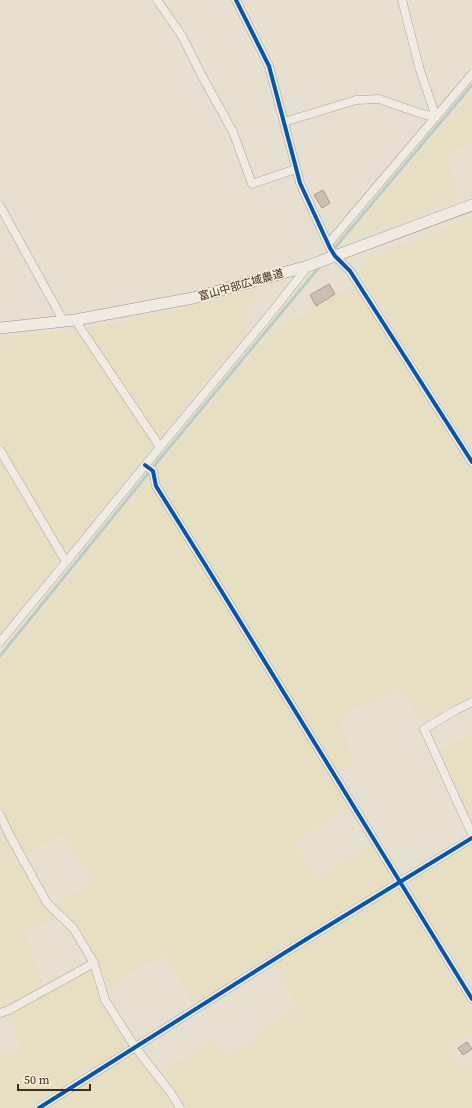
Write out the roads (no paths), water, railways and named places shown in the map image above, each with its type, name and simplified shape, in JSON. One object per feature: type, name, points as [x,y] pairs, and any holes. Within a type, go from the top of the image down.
[{"type":"street","points":[[157,0],[182,36],[233,132],[252,184],[296,168]]},
{"type":"street","points":[[236,0],[269,66],[300,183],[328,244],[335,256],[350,271],[472,462]]},
{"type":"street","points":[[402,0],[419,67],[436,117]]},
{"type":"street","points":[[328,244],[472,74]]},
{"type":"street","points":[[284,122],[356,100],[380,99],[422,114],[436,117]]},
{"type":"street","name":"富山中部広域農道","points":[[0,328],[69,321],[193,298],[308,266],[472,205]]},
{"type":"street","points":[[0,206],[69,321],[160,447]]},
{"type":"street","points":[[0,642],[144,465],[272,312],[308,266]]},
{"type":"street","points":[[0,450],[66,562]]},
{"type":"street","points":[[144,465],[153,471],[156,486],[472,999]]},
{"type":"street","points":[[472,702],[424,729],[472,834]]},
{"type":"street","points":[[0,815],[47,903],[72,928],[94,963],[105,1000],[134,1047],[171,1093],[180,1108]]},
{"type":"street","points":[[39,1108],[400,881],[472,838]]},
{"type":"street","points":[[0,1012],[9,1010],[94,963]]},
{"type":"waterway","points":[[332,251],[472,85]]},
{"type":"waterway","points":[[0,656],[159,460],[320,266]]}]
